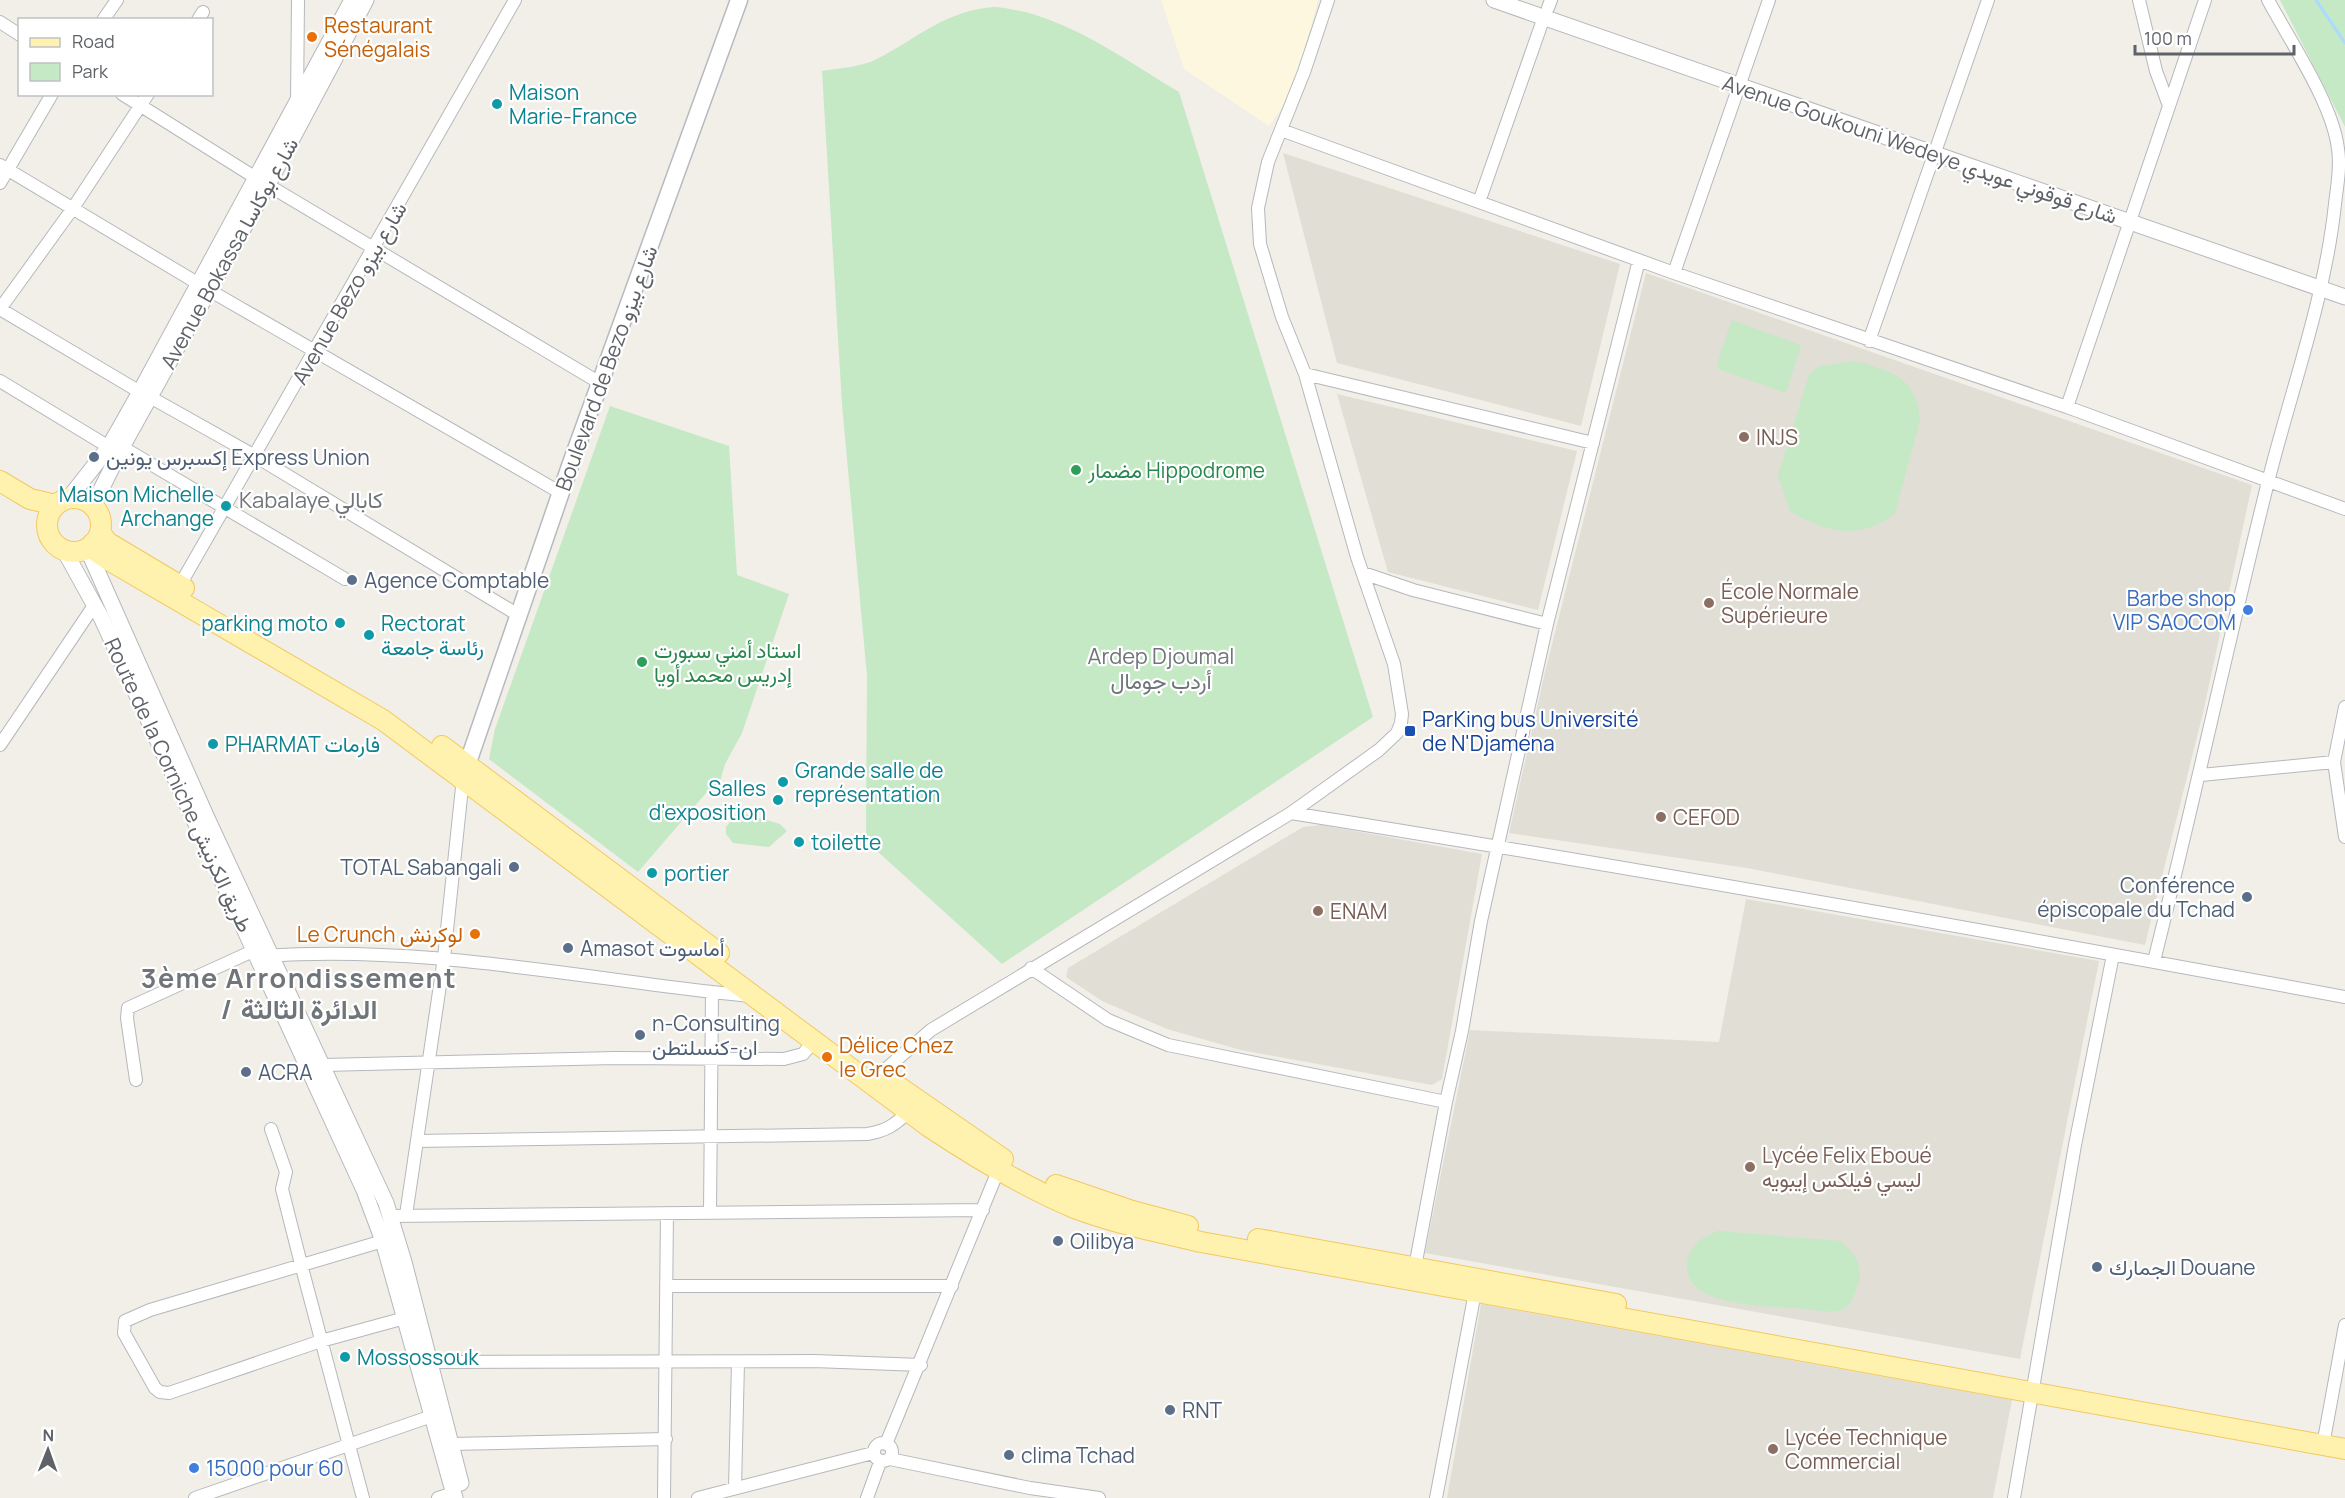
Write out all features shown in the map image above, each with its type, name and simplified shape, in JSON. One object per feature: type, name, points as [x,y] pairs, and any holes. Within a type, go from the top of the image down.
[{"type":"main road","name":"Boulevard de Bezo شارع بيزو","points":[[464,770],[600,383],[739,0]]},
{"type":"main road","points":[[0,481],[30,499],[62,502],[86,501],[93,506],[100,518],[93,541],[80,551],[64,550],[52,540],[47,526],[51,511],[62,502]]},
{"type":"main road","points":[[0,494],[47,526]]},
{"type":"main road","points":[[93,541],[107,542],[285,646],[406,722],[464,770],[610,881],[876,1079],[1001,1165]]},
{"type":"main road","points":[[93,541],[98,553],[107,559],[383,720],[464,770]]},
{"type":"main road","points":[[610,881],[814,1041],[876,1079],[908,1112],[1001,1165],[1082,1196],[1130,1218],[1201,1242],[1476,1286],[2033,1386],[2324,1439],[2345,1449]]},
{"type":"main road","points":[[1130,1218],[1415,1267],[1476,1286]]},
{"type":"main road","points":[[2324,1439],[2345,1437]]},
{"type":"street","points":[[104,18],[117,0]]},
{"type":"street","points":[[297,104],[298,0]]},
{"type":"street","name":"Avenue Bokassa شارع بوكاسا","points":[[262,182],[297,104],[352,0]]},
{"type":"street","name":"Avenue Bokassa شارع بوكاسا","points":[[93,506],[115,447],[366,0]]},
{"type":"street","name":"Avenue Bezo شارع بيزو","points":[[180,585],[375,249],[515,0]]},
{"type":"street","points":[[876,1079],[931,1030],[1290,813],[1379,750],[1397,733],[1402,714],[1394,664],[1363,573],[1305,374],[1282,317],[1260,244],[1258,208],[1262,184],[1328,0]]},
{"type":"street","name":"Avenue Goukouni Wedeye شارع قوقوني عويدي","points":[[1494,0],[1548,9]]},
{"type":"street","name":"Avenue Goukouni Wedeye شارع قوقوني عويدي","points":[[1524,0],[1741,81],[2322,284],[2345,297]]},
{"type":"street","points":[[1674,273],[1769,0]]},
{"type":"street","points":[[1869,341],[1988,0]]},
{"type":"street","points":[[2139,0],[2156,71],[2168,103]]},
{"type":"street","points":[[2067,407],[2132,218],[2168,103],[2205,0]]},
{"type":"street","points":[[2154,961],[2201,775],[2268,483],[2322,284],[2339,166],[2335,134],[2306,69],[2268,0]]},
{"type":"street","points":[[1479,202],[1548,9]]},
{"type":"street","points":[[0,22],[18,34]]},
{"type":"street","points":[[0,183],[4,167],[51,96]]},
{"type":"street","points":[[125,96],[262,182],[600,383]]},
{"type":"street","points":[[147,96],[73,208],[0,309],[145,395],[255,456],[520,616]]},
{"type":"street","points":[[1281,130],[1674,273],[2067,407],[2268,483],[2345,509]]},
{"type":"street","points":[[4,167],[204,287],[561,493]]},
{"type":"street","points":[[1415,1267],[1498,846],[1547,624],[1639,260]]},
{"type":"street","name":"Avenue Goukouni Wedeye شارع قوقوني عويدي","points":[[2322,284],[2345,287]]},
{"type":"street","points":[[1305,374],[1593,443]]},
{"type":"street","points":[[0,381],[115,447],[226,506],[345,579]]},
{"type":"street","name":"Avenue Bokassa شارع بوكاسا","points":[[62,502],[115,447]]},
{"type":"street","name":"Route de la Corniche طريق الكرنيش","points":[[93,541],[262,954],[346,1148],[383,1241],[432,1416],[458,1496]]},
{"type":"street","name":"Route de la Corniche طريق الكرنيش","points":[[64,550],[95,604],[262,954],[323,1065],[398,1215],[430,1362],[451,1444],[458,1496]]},
{"type":"street","points":[[1363,573],[1413,590],[1547,624]]},
{"type":"street","points":[[0,745],[95,604]]},
{"type":"street","points":[[2345,707],[2334,762],[2345,837]]},
{"type":"street","points":[[2201,775],[2334,762]]},
{"type":"street","points":[[464,770],[444,958],[417,1141],[398,1215],[982,1210]]},
{"type":"street","points":[[1290,813],[1981,928],[2113,956],[2154,961],[2345,997]]},
{"type":"street","points":[[136,1080],[127,1018],[128,1008],[262,954],[305,953],[444,958],[757,997]]},
{"type":"street","points":[[2014,1498],[2113,956]]},
{"type":"street","points":[[1031,968],[1108,1020],[1168,1045],[1446,1102]]},
{"type":"street","points":[[710,1212],[711,992]]},
{"type":"street","points":[[323,1065],[794,1058],[803,1054],[814,1041]]},
{"type":"street","points":[[417,1141],[867,1134],[883,1131],[896,1125],[908,1112]]},
{"type":"street","points":[[271,1129],[286,1172],[282,1189],[363,1498]]},
{"type":"street","points":[[867,1498],[881,1458],[877,1445],[886,1444],[921,1365],[1001,1165]]},
{"type":"street","points":[[664,1498],[667,1213]]},
{"type":"street","points":[[383,1241],[150,1310],[125,1321],[124,1333],[160,1392],[169,1392],[321,1341],[405,1318]]},
{"type":"street","points":[[666,1286],[952,1286]]},
{"type":"street","points":[[1436,1498],[1476,1286]]},
{"type":"street","points":[[2324,1439],[2345,1325]]},
{"type":"street","points":[[430,1362],[814,1361],[921,1365]]},
{"type":"street","points":[[735,1488],[738,1362]]},
{"type":"street","points":[[195,1498],[432,1416]]},
{"type":"street","points":[[451,1444],[666,1439]]},
{"type":"street","points":[[699,1498],[719,1496],[735,1488],[881,1458],[1029,1493],[1100,1498]]},
{"type":"street","points":[[438,1498],[458,1496]]},
{"type":"shaded area","points":[[1161,0],[1318,0],[1298,74],[1287,100],[1269,126],[1184,69]]},
{"type":"shaded area","points":[[1283,153],[1620,264],[1581,426],[1337,363]]},
{"type":"shaded area","points":[[1646,273],[2252,485],[2203,713],[2145,945],[1747,868],[1509,833],[1545,672]]},
{"type":"shaded area","points":[[1337,394],[1577,451],[1538,610],[1388,572]]},
{"type":"shaded area","name":"ENAM","points":[[1321,825],[1482,854],[1442,1079],[1432,1085],[1241,1050],[1167,1029],[1102,1001],[1066,977],[1068,968],[1303,827]]},
{"type":"shaded area","name":"Lycée Felix Eboué ليسي فيلكس إيبويه","points":[[1746,899],[2099,961],[2020,1359],[1425,1253],[1470,1030],[1719,1042]]},
{"type":"shaded area","points":[[1481,1304],[2012,1400],[1993,1498],[1447,1498]]},
{"type":"green space","points":[[2280,0],[2345,0],[2345,127]]},
{"type":"green space","name":"مضمار Hippodrome","points":[[995,7],[1020,11],[1068,28],[1091,39],[1179,92],[1373,717],[1002,964],[866,841],[867,676],[842,404],[822,71],[871,62],[947,19],[978,9]]},
{"type":"green space","points":[[1732,320],[1801,345],[1786,393],[1718,369],[1717,364]]},
{"type":"green space","points":[[1854,361],[1880,368],[1900,378],[1908,385],[1918,406],[1920,421],[1895,513],[1869,528],[1843,531],[1816,525],[1790,511],[1778,476],[1809,374],[1820,366]]},
{"type":"green space","name":"استاد أمني سبورت إدريس محمد أويا","points":[[610,406],[729,446],[737,575],[789,594],[742,733],[725,764],[718,788],[712,786],[638,872],[489,759],[495,729]]},
{"type":"green space","points":[[738,812],[780,824],[787,831],[769,847],[733,843],[726,834],[726,827]]},
{"type":"green space","points":[[1718,1231],[1841,1241],[1854,1255],[1859,1266],[1860,1277],[1853,1299],[1841,1310],[1825,1311],[1745,1304],[1709,1295],[1696,1286],[1688,1274],[1688,1258],[1700,1241]]},
{"type":"waterway","points":[[2316,0],[2345,43]]},
{"type":"place","name":"Restaurant Sénégalais","points":[[312,37]]},
{"type":"place","name":"Maison Marie-France","points":[[497,104]]},
{"type":"place","name":"INJS","points":[[1744,437]]},
{"type":"place","name":"إكسبرس يونين Express Union","points":[[94,457]]},
{"type":"place","name":"مضمار Hippodrome","points":[[1076,470]]},
{"type":"place","name":"Maison Michelle Archange","points":[[226,506]]},
{"type":"place","name":"Agence Comptable","points":[[352,580]]},
{"type":"place","name":"École Normale Supérieure","points":[[1709,603]]},
{"type":"place","name":"Barbe shop VIP SAOCOM","points":[[2248,610]]},
{"type":"place","name":"parking moto","points":[[340,623]]},
{"type":"place","name":"Rectorat رئاسة جامعة","points":[[369,635]]},
{"type":"place","name":"استاد أمني سبورت إدريس محمد أويا","points":[[642,662]]},
{"type":"place","name":"ParKing bus Université de N'Djaména","points":[[1410,731]]},
{"type":"place","name":"PHARMAT فارمات","points":[[213,744]]},
{"type":"place","name":"Grande salle de représentation","points":[[783,782]]},
{"type":"place","name":"Salles d'exposition","points":[[778,800]]},
{"type":"place","name":"CEFOD","points":[[1661,817]]},
{"type":"place","name":"toilette","points":[[799,842]]},
{"type":"place","name":"TOTAL Sabangali","points":[[514,867]]},
{"type":"place","name":"portier","points":[[652,873]]},
{"type":"place","name":"Conférence épiscopale du Tchad","points":[[2247,897]]},
{"type":"place","name":"ENAM","points":[[1318,911]]},
{"type":"place","name":"Le Crunch لوكرنش","points":[[475,934]]},
{"type":"place","name":"Amasot أماسوت","points":[[568,948]]},
{"type":"place","name":"n-Consulting ان-كنسلتطن","points":[[640,1035]]},
{"type":"place","name":"Délice Chez le Grec","points":[[827,1057]]},
{"type":"place","name":"ACRA","points":[[246,1072]]},
{"type":"place","name":"Lycée Felix Eboué ليسي فيلكس إيبويه","points":[[1750,1167]]},
{"type":"place","name":"Oilibya","points":[[1058,1241]]},
{"type":"place","name":"الجمارك Douane","points":[[2097,1267]]},
{"type":"place","name":"Mossossouk","points":[[345,1357]]},
{"type":"place","name":"RNT","points":[[1170,1410]]},
{"type":"place","name":"Lycée Technique Commercial","points":[[1773,1449]]},
{"type":"place","name":"clima Tchad","points":[[1009,1455]]},
{"type":"place","name":"15000 pour 60","points":[[194,1468]]},
{"type":"district","name":"Kabalaye كابالي","points":[[311,500]]},
{"type":"district","name":"Ardep Djoumal أردب جومال","points":[[1161,668]]},
{"type":"district","name":"3ème Arrondissement / الدائرة الثالثة","points":[[299,992]]}]
